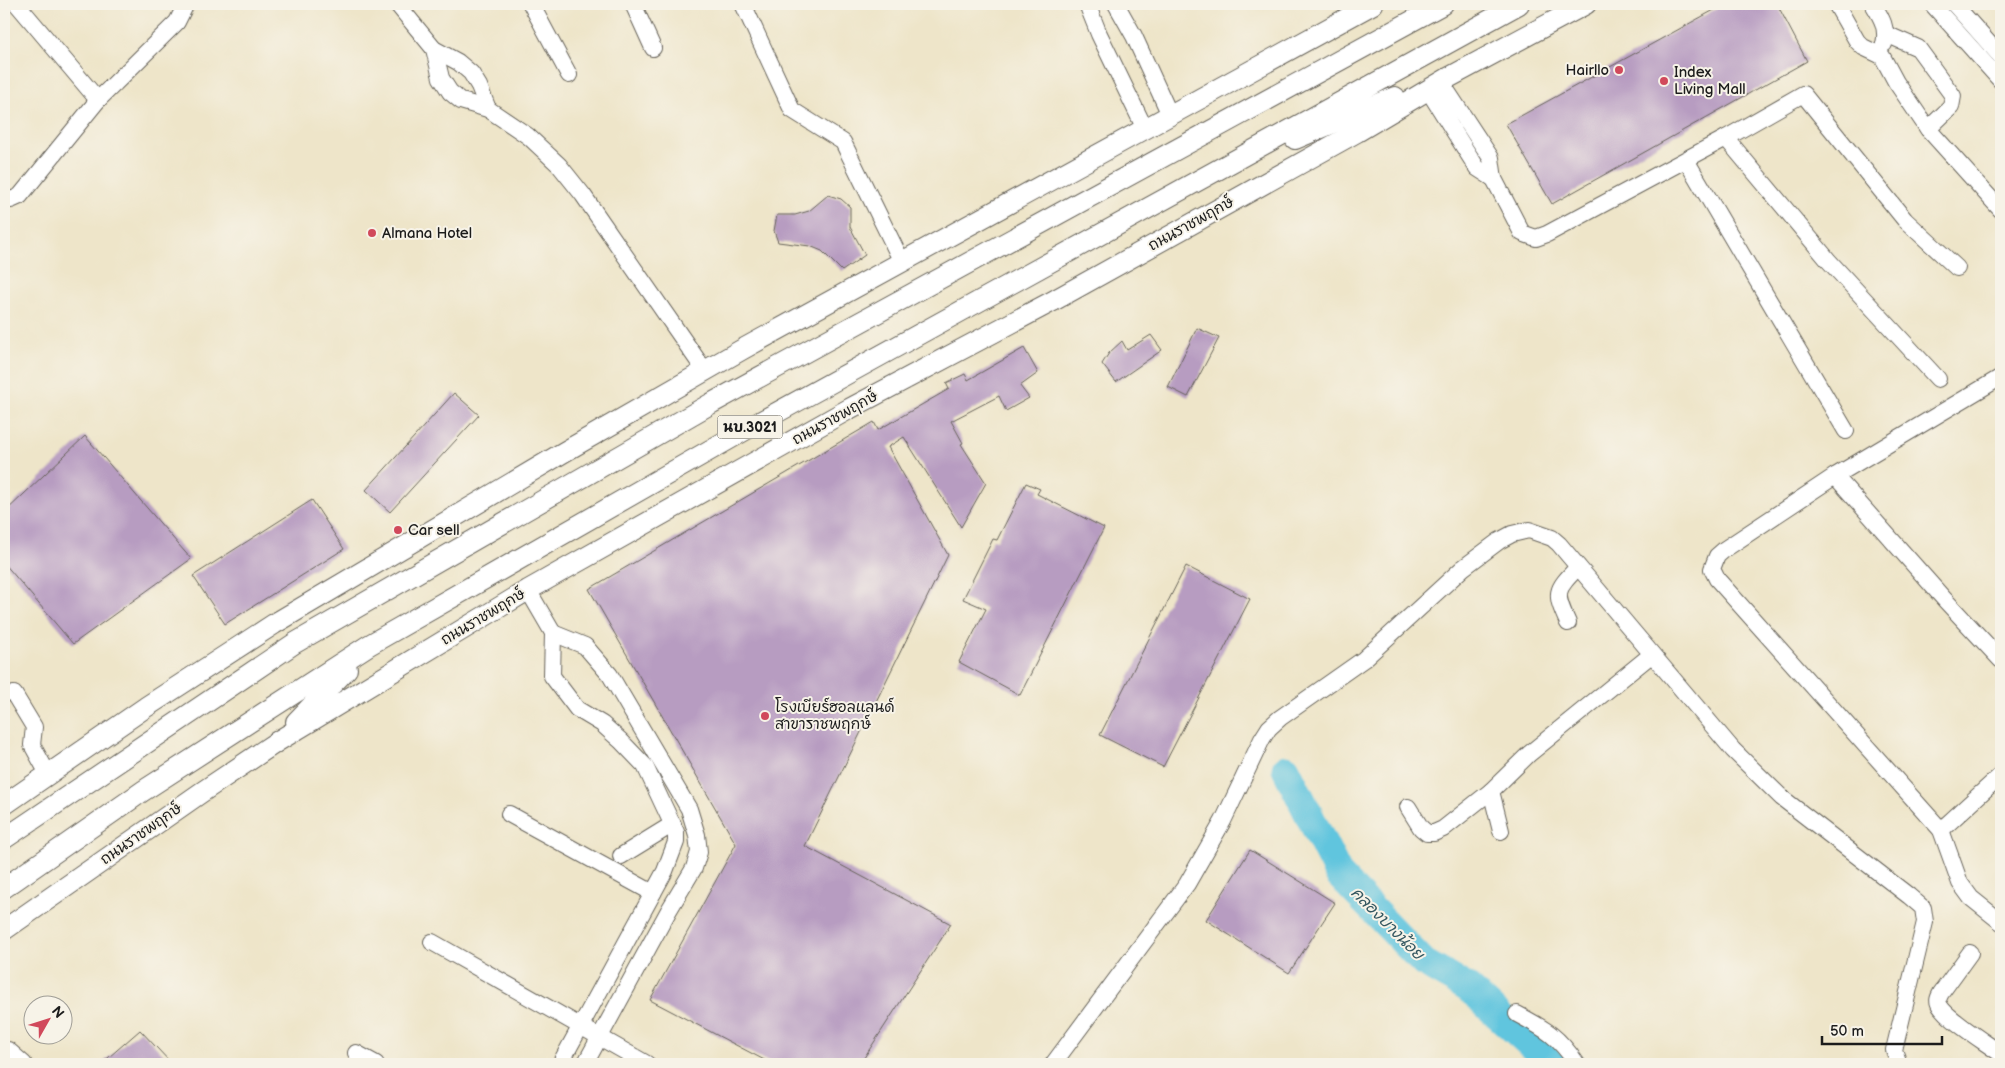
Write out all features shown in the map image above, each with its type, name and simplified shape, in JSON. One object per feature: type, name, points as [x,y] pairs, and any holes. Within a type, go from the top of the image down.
[{"type":"main road","points":[[4,805],[274,624],[564,452],[705,371],[1146,129],[1168,110],[1373,4]]},
{"type":"main road","name":"นบ.3021","points":[[4,839],[294,643],[712,403],[1443,4]]},
{"type":"main road","name":"นบ.3021","points":[[4,888],[143,791],[369,645],[747,428],[1519,4]]},
{"type":"main road","name":"ถนนราชพฤกษ์","points":[[4,930],[194,797],[278,741],[528,590],[849,409],[1045,305],[1287,171],[1439,83],[1586,4]]},
{"type":"main road","points":[[1261,146],[1308,135],[1416,89],[1439,83]]},
{"type":"main road","points":[[294,643],[426,535]]},
{"type":"main road","points":[[278,741],[369,645]]},
{"type":"street","points":[[16,4],[98,100]]},
{"type":"street","points":[[4,198],[11,200],[20,196],[98,100],[177,22],[185,6],[184,4]]},
{"type":"street","points":[[397,4],[434,49],[458,62],[471,74],[479,86],[488,109]]},
{"type":"street","points":[[531,4],[569,75]]},
{"type":"street","points":[[633,4],[653,48]]},
{"type":"street","points":[[743,4],[792,110],[844,142],[902,262]]},
{"type":"street","points":[[1146,129],[1099,34],[1089,9],[1116,4],[1134,36],[1168,110]]},
{"type":"street","points":[[1836,4],[1857,41],[1864,47],[1882,56],[1896,82],[1928,128],[2001,210]]},
{"type":"street","points":[[1873,4],[1882,18],[1886,34],[1882,56]]},
{"type":"street","points":[[1932,4],[2001,80]]},
{"type":"street","points":[[1954,4],[2001,57]]},
{"type":"street","points":[[1886,34],[1918,48],[1953,96],[1951,106],[1928,128]]},
{"type":"street","points":[[434,49],[441,78],[450,92],[461,101],[488,109],[528,136],[559,165],[583,195],[705,371]]},
{"type":"street","points":[[1439,83],[1491,158],[1494,179],[1522,233],[1536,238],[1547,234],[1686,160],[1803,94],[1905,220],[1957,268]]},
{"type":"street","points":[[1726,138],[1828,260],[1938,378]]},
{"type":"street","points":[[1686,160],[1846,431]]},
{"type":"street","points":[[2001,376],[1835,476],[1725,548],[1718,556],[1712,570],[1717,579],[1941,830],[1960,884],[1971,898],[2001,922]]},
{"type":"street","points":[[1835,476],[2001,660]]},
{"type":"street","points":[[1053,1064],[1187,884],[1207,851],[1262,739],[1270,728],[1280,718],[1364,659],[1463,568],[1499,541],[1512,534],[1529,530],[1552,538],[1733,750],[1782,798],[1922,908],[1925,922],[1894,1050],[1899,1064]]},
{"type":"street","points":[[1568,622],[1560,604],[1558,593],[1560,585],[1578,567]]},
{"type":"street","points":[[528,590],[553,633],[552,676],[577,709],[602,724],[622,741],[644,766],[673,824],[676,842],[665,872],[560,1064]]},
{"type":"street","points":[[553,633],[585,646],[610,675],[689,809],[700,852],[694,868],[613,1010],[585,1064]]},
{"type":"street","points":[[1408,807],[1421,828],[1427,833],[1434,833],[1443,829],[1491,791],[1529,754],[1652,655]]},
{"type":"street","points":[[14,694],[34,726],[32,745],[48,774]]},
{"type":"street","points":[[1941,830],[2001,775]]},
{"type":"street","points":[[1491,791],[1501,831]]},
{"type":"street","points":[[509,814],[655,890],[677,898]]},
{"type":"street","points":[[621,856],[673,824]]},
{"type":"street","points":[[432,942],[647,1064]]},
{"type":"street","points":[[1970,953],[1941,993],[1938,1000],[1939,1005],[1950,1017],[2001,1054]]},
{"type":"street","points":[[1517,1014],[1546,1029],[1563,1044],[1577,1064]]},
{"type":"street","points":[[4,1050],[8,1050],[24,1064]]},
{"type":"street","points":[[356,1053],[376,1064]]},
{"type":"building","points":[[1725,4],[1777,4],[1807,61],[1552,204],[1506,124]]},
{"type":"building","points":[[828,195],[841,199],[850,207],[850,227],[865,255],[842,271],[822,251],[810,246],[778,242],[774,231],[777,215],[795,215],[809,211]]},
{"type":"building","points":[[1197,328],[1219,338],[1188,397],[1168,387]]},
{"type":"building","points":[[1151,335],[1162,350],[1116,382],[1102,364],[1109,353],[1122,341],[1127,350]]},
{"type":"building","name":"โรงเบียร์ฮอลแลนด์ สาขาราชพฤกษ์","points":[[1024,348],[1038,373],[1020,386],[1029,398],[1006,411],[999,396],[951,421],[963,443],[961,444],[986,483],[961,527],[904,437],[888,447],[948,555],[805,846],[951,924],[860,1064],[772,1064],[650,1000],[736,844],[589,589],[874,422],[878,430],[949,389],[946,383],[965,374],[968,380]]},
{"type":"building","points":[[454,393],[479,415],[390,512],[366,490]]},
{"type":"building","points":[[85,436],[191,559],[73,644],[4,563],[4,513]]},
{"type":"building","points":[[1026,483],[1040,489],[1037,494],[1104,528],[1020,695],[959,662],[986,609],[963,599],[993,539],[997,540]]},
{"type":"building","points":[[312,500],[344,549],[225,624],[193,576]]},
{"type":"building","points":[[1186,566],[1250,599],[1163,767],[1100,735]]},
{"type":"building","points":[[1250,850],[1335,903],[1289,973],[1206,920]]},
{"type":"building","points":[[140,1030],[172,1064],[101,1064]]},
{"type":"waterway","name":"คลองบางน้อย","points":[[1286,769],[1339,875],[1424,963],[1468,988],[1552,1064]]},
{"type":"place","name":"Hairllo","points":[[1619,70]]},
{"type":"place","name":"Index Living Mall","points":[[1664,81]]},
{"type":"place","name":"Almana Hotel","points":[[372,233]]},
{"type":"place","name":"Car sell","points":[[398,530]]},
{"type":"place","name":"โรงเบียร์ฮอลแลนด์ สาขาราชพฤกษ์","points":[[765,716]]}]
